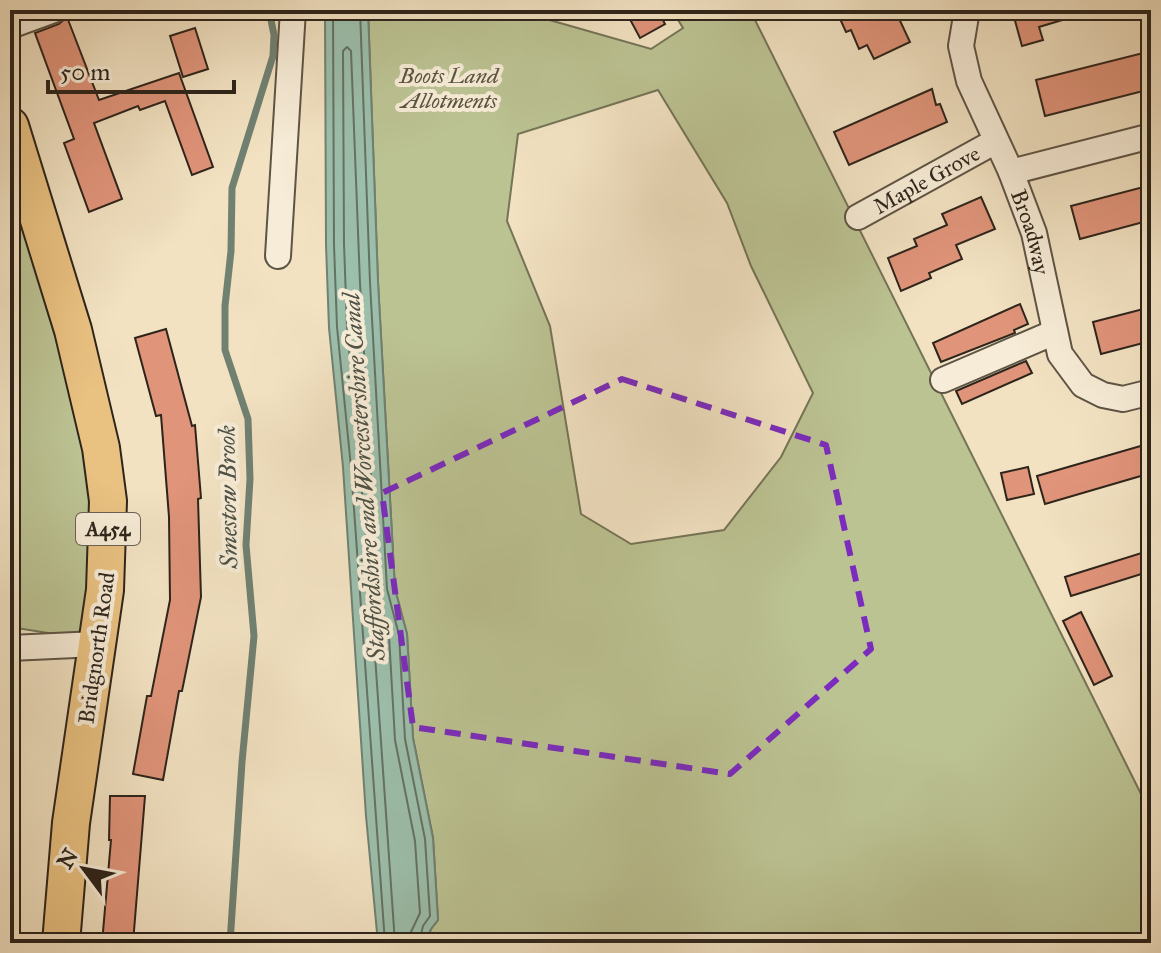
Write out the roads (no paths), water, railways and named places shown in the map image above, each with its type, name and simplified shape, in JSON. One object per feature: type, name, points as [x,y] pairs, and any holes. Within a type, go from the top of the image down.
[{"type":"highway","name":"Bridgnorth Road","points":[[11,131],[73,330],[101,448],[108,501],[108,542],[97,644],[71,823],[61,943]]},
{"type":"street","points":[[10,26],[54,10]]},
{"type":"street","points":[[278,256],[293,10]]},
{"type":"street","name":"Broadway","points":[[967,10],[961,46],[969,81],[1011,172],[1034,233],[1060,354],[1083,385],[1103,395],[1123,399],[1151,392]]},
{"type":"street","points":[[1011,172],[1151,136]]},
{"type":"street","name":"Maple Grove","points":[[858,217],[996,141]]},
{"type":"street","points":[[943,380],[1055,332]]},
{"type":"street","points":[[10,648],[97,644]]},
{"type":"water","name":"Staffordshire and Worcestershire Canal","points":[[325,10],[368,10],[378,282],[395,589],[407,634],[413,738],[433,838],[438,920],[425,943],[378,943],[366,816],[343,467],[329,328]]},
{"type":"waterway","name":"Smestow Brook","points":[[230,943],[254,636],[246,545],[250,479],[248,419],[225,350],[225,306],[231,251],[232,188],[273,56],[274,35],[269,10]]},
{"type":"park label","name":"Boots Land Allotments","points":[[449,88]]}]
